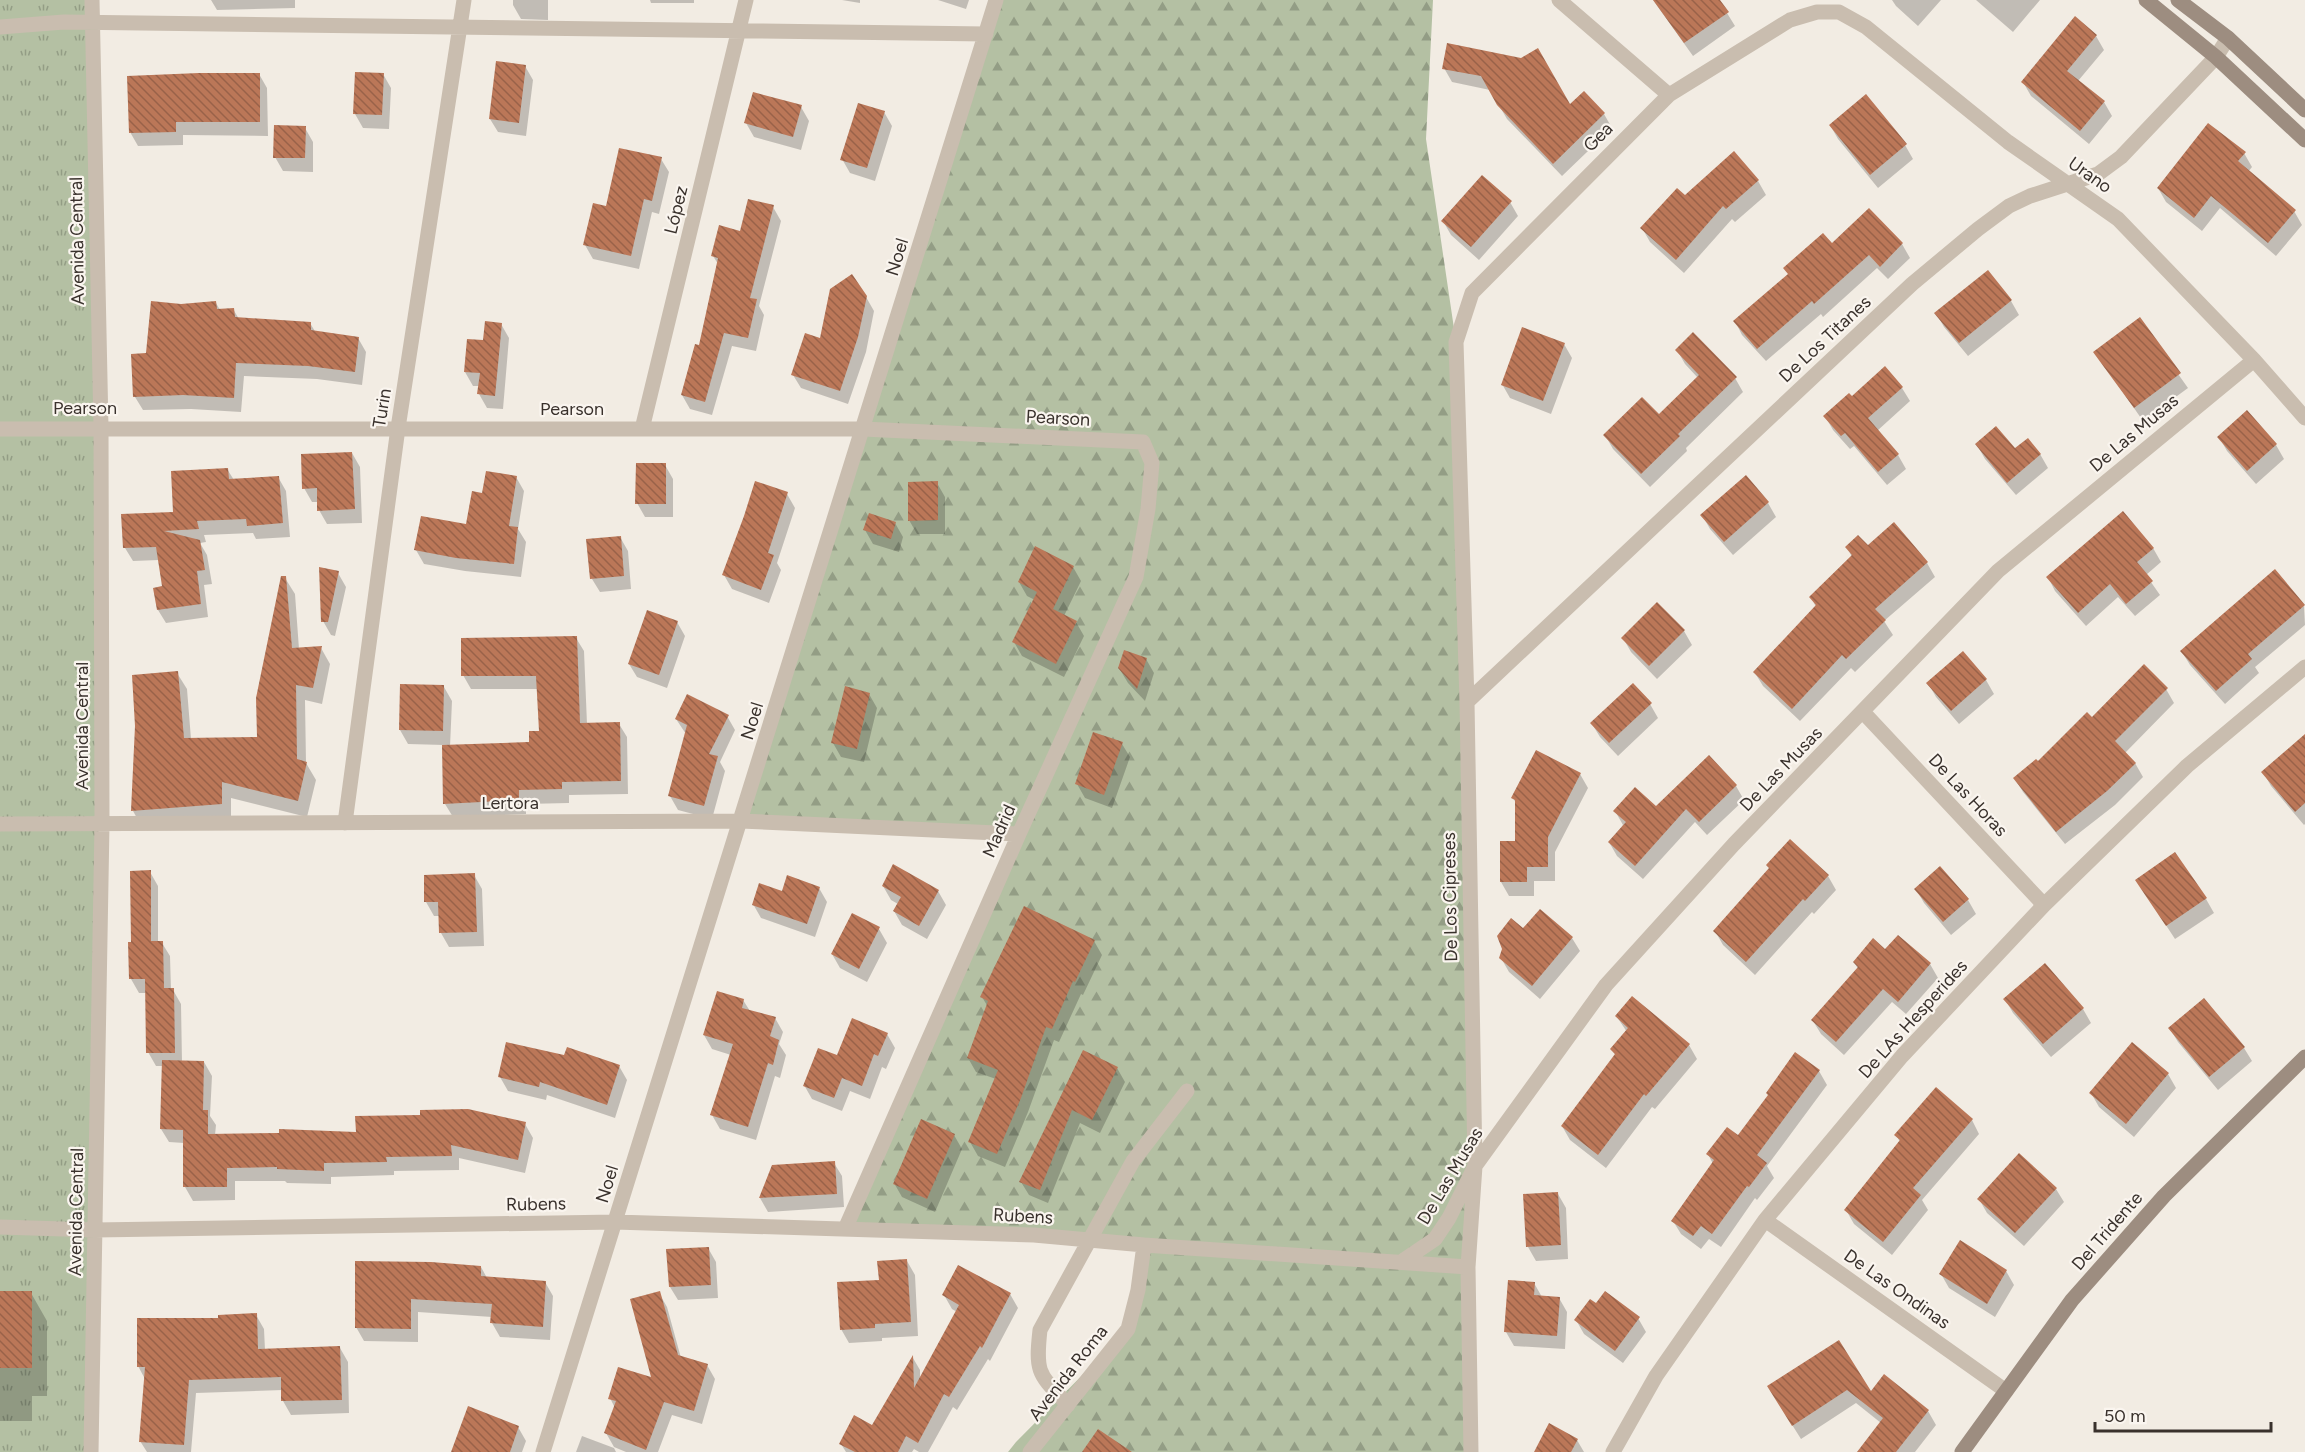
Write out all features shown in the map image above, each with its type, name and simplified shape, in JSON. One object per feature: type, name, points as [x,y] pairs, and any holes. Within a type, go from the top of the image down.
[{"type":"main road","points":[[2146,0],[2216,57],[2305,140]]},
{"type":"main road","points":[[2178,0],[2228,38],[2305,110]]},
{"type":"main road","name":"Del Tridente","points":[[1962,1452],[2072,1300],[2164,1196],[2305,1057]]},
{"type":"street","name":"Avenida Central","points":[[91,1452],[102,824],[101,427],[92,0]]},
{"type":"street","name":"Turin","points":[[345,823],[398,428],[464,0]]},
{"type":"street","name":"López","points":[[642,429],[746,0]]},
{"type":"street","name":"Noel","points":[[543,1452],[996,0]]},
{"type":"street","points":[[1559,0],[1668,95]]},
{"type":"street","name":"Gea","points":[[1456,342],[1472,293],[1668,95],[1790,20],[1817,12]]},
{"type":"street","name":"Urano","points":[[1817,12],[1839,12],[1866,27],[2008,142],[2118,219],[2254,360],[2305,417]]},
{"type":"street","points":[[0,27],[64,22],[986,34]]},
{"type":"street","name":"De Los Titanes","points":[[1467,702],[1920,277],[2009,206],[2030,196],[2098,174],[2121,157],[2216,57],[2228,38]]},
{"type":"street","name":"De Los Cipreses","points":[[1456,342],[1467,702],[1474,1166],[1468,1267],[1471,1452]]},
{"type":"street","name":"De Las Musas","points":[[1401,1262],[1435,1239],[1449,1218],[1474,1166],[1606,985],[1734,844],[1998,571],[2254,360]]},
{"type":"street","name":"Pearson","points":[[0,429],[101,427],[863,429],[1143,442]]},
{"type":"street","name":"Madrid","points":[[845,1229],[1019,834],[1136,577],[1148,509],[1152,463],[1143,442]]},
{"type":"street","name":"De LAs Hesperides","points":[[1613,1452],[1656,1376],[1765,1220],[1902,1056],[2044,905],[2187,766],[2305,667]]},
{"type":"street","name":"De Las Horas","points":[[1863,712],[2044,905]]},
{"type":"street","name":"Lertora","points":[[0,824],[741,821],[1019,834]]},
{"type":"street","points":[[1068,1405],[1042,1378],[1037,1358],[1040,1330],[1132,1161],[1187,1091]]},
{"type":"street","name":"De Las Ondinas","points":[[1765,1220],[2006,1391]]},
{"type":"street","name":"Rubens","points":[[0,1227],[95,1230],[615,1222],[1034,1235],[1144,1245],[1468,1267]]},
{"type":"street","name":"Avenida Roma","points":[[1030,1452],[1128,1329],[1138,1290],[1144,1245]]},
{"type":"green space","points":[[0,0],[98,0],[102,563],[91,1452],[0,1452]]},
{"type":"green space","points":[[990,0],[1433,0],[1426,139],[1456,342],[1473,1452],[1008,1452],[1128,1329],[1144,1245],[845,1229],[1019,834],[741,821]]},
{"type":"building","points":[[1653,0],[1720,0],[1729,12],[1684,43]]},
{"type":"building","points":[[2075,16],[2097,35],[2067,71],[2105,101],[2080,131],[2021,82]]},
{"type":"building","points":[[1447,43],[1521,58],[1538,48],[1570,104],[1584,91],[1605,113],[1553,164],[1497,105],[1481,76],[1442,69]]},
{"type":"building","points":[[496,61],[526,65],[519,123],[489,119]]},
{"type":"building","points":[[355,72],[384,73],[382,115],[353,114]]},
{"type":"building","points":[[260,73],[260,122],[176,122],[176,132],[129,133],[127,76]]},
{"type":"building","points":[[753,92],[802,105],[793,137],[744,123]]},
{"type":"building","points":[[1866,94],[1907,144],[1870,175],[1829,125]]},
{"type":"building","points":[[858,103],[885,111],[867,168],[840,160]]},
{"type":"building","points":[[2208,123],[2246,152],[2238,161],[2296,210],[2268,243],[2211,196],[2194,218],[2157,188]]},
{"type":"building","points":[[274,125],[306,126],[305,158],[273,158]]},
{"type":"building","points":[[619,148],[662,157],[652,201],[644,199],[631,256],[583,245],[593,203],[606,206]]},
{"type":"building","points":[[1734,151],[1759,180],[1726,209],[1723,206],[1676,260],[1640,228],[1677,188],[1685,195]]},
{"type":"building","points":[[1482,175],[1512,201],[1471,247],[1441,221]]},
{"type":"building","points":[[748,199],[774,205],[750,298],[757,299],[748,338],[724,333],[705,402],[681,395],[695,344],[699,345],[718,258],[711,256],[719,225],[740,231]]},
{"type":"building","points":[[1869,208],[1903,243],[1880,267],[1869,255],[1814,304],[1812,301],[1757,349],[1733,321],[1788,274],[1783,268],[1823,233],[1832,243]]},
{"type":"building","points":[[1988,270],[2012,300],[1959,343],[1934,313]]},
{"type":"building","points":[[852,274],[867,296],[858,337],[840,391],[791,375],[805,333],[820,338],[830,289]]},
{"type":"building","points":[[151,301],[181,304],[216,301],[217,309],[234,308],[235,317],[311,322],[311,330],[359,337],[355,372],[308,366],[236,363],[234,398],[183,395],[133,397],[131,354],[146,353]]},
{"type":"building","points":[[2140,317],[2181,373],[2134,408],[2093,352]]},
{"type":"building","points":[[485,321],[502,323],[495,396],[477,394],[480,373],[464,372],[467,339],[483,340]]},
{"type":"building","points":[[1522,327],[1565,343],[1543,401],[1501,385]]},
{"type":"building","points":[[1693,332],[1737,377],[1678,434],[1680,436],[1641,474],[1603,435],[1642,397],[1659,414],[1699,375],[1675,350]]},
{"type":"building","points":[[1885,366],[1903,387],[1868,418],[1899,454],[1878,472],[1845,433],[1841,436],[1823,416],[1849,393],[1852,396]]},
{"type":"building","points":[[2247,410],[2277,444],[2247,471],[2217,437]]},
{"type":"building","points":[[1996,426],[2015,448],[2028,438],[2041,454],[2007,483],[1975,444]]},
{"type":"building","points":[[352,452],[355,509],[317,511],[317,488],[302,489],[301,454]]},
{"type":"building","points":[[636,463],[666,463],[666,504],[635,504]]},
{"type":"building","points":[[228,468],[229,479],[279,476],[283,523],[247,526],[246,519],[197,521],[199,529],[164,531],[200,540],[205,570],[197,571],[201,604],[157,610],[153,588],[162,586],[156,547],[123,548],[121,514],[173,512],[171,471]]},
{"type":"building","points":[[486,471],[517,476],[509,526],[518,527],[514,564],[456,558],[414,550],[421,516],[466,524],[472,491],[482,493]]},
{"type":"building","points":[[1746,475],[1769,502],[1724,542],[1700,515]]},
{"type":"building","points":[[755,481],[788,492],[768,553],[774,555],[761,590],[722,575]]},
{"type":"building","points":[[938,481],[938,520],[908,521],[908,482]]},
{"type":"building","points":[[2123,511],[2154,548],[2137,562],[2153,581],[2126,604],[2110,584],[2078,613],[2046,577]]},
{"type":"building","points":[[869,513],[896,522],[891,539],[863,530]]},
{"type":"building","points":[[1894,522],[1928,562],[1875,609],[1886,620],[1846,659],[1842,655],[1792,709],[1753,672],[1816,605],[1809,597],[1852,555],[1845,547],[1858,535],[1868,545]]},
{"type":"building","points":[[621,536],[624,576],[590,579],[586,539]]},
{"type":"building","points":[[1035,546],[1074,566],[1053,609],[1077,621],[1056,664],[1012,642],[1037,592],[1018,582]]},
{"type":"building","points":[[319,567],[339,571],[328,622],[321,622]]},
{"type":"building","points":[[2275,569],[2305,605],[2248,654],[2252,659],[2216,691],[2180,651]]},
{"type":"building","points":[[281,576],[286,576],[292,648],[322,646],[313,688],[296,685],[297,759],[307,762],[298,801],[222,782],[222,804],[131,811],[135,726],[132,675],[178,671],[184,738],[257,737],[256,698]]},
{"type":"building","points":[[1657,602],[1685,630],[1649,666],[1621,638]]},
{"type":"building","points":[[647,610],[678,621],[659,675],[628,664]]},
{"type":"building","points":[[577,636],[580,723],[620,722],[621,781],[562,782],[562,789],[519,790],[519,800],[443,804],[442,745],[529,742],[529,731],[539,731],[536,676],[461,676],[461,638]]},
{"type":"building","points":[[1124,650],[1147,658],[1137,689],[1118,668]]},
{"type":"building","points":[[1963,651],[1987,679],[1951,711],[1926,683]]},
{"type":"building","points":[[2144,664],[2168,688],[2115,741],[2136,763],[2107,791],[2056,832],[2013,778],[2036,759],[2038,761],[2087,712],[2092,717]]},
{"type":"building","points":[[1633,683],[1652,703],[1609,743],[1590,723]]},
{"type":"building","points":[[400,684],[444,685],[443,731],[399,730]]},
{"type":"building","points":[[845,686],[870,693],[857,749],[831,743]]},
{"type":"building","points":[[687,694],[729,715],[709,754],[718,756],[704,806],[668,796],[687,725],[675,719]]},
{"type":"building","points":[[1093,732],[1123,742],[1104,795],[1075,784]]},
{"type":"building","points":[[2305,734],[2305,803],[2295,812],[2261,772]]},
{"type":"building","points":[[1536,750],[1581,773],[1548,837],[1548,867],[1527,867],[1527,882],[1500,882],[1500,841],[1515,841],[1515,800],[1511,798]]},
{"type":"building","points":[[1709,755],[1737,785],[1699,822],[1686,809],[1635,866],[1608,842],[1626,822],[1613,811],[1635,787],[1656,806]]},
{"type":"building","points":[[1790,839],[1829,875],[1805,901],[1803,899],[1746,962],[1713,931],[1769,868],[1766,865]]},
{"type":"building","points":[[2175,852],[2207,898],[2166,926],[2135,880]]},
{"type":"building","points":[[893,864],[939,890],[919,926],[893,911],[901,897],[882,886]]},
{"type":"building","points":[[1940,866],[1969,899],[1943,922],[1914,889]]},
{"type":"building","points":[[151,870],[151,941],[163,941],[164,988],[174,988],[175,1053],[146,1053],[145,979],[129,979],[130,871]]},
{"type":"building","points":[[475,873],[477,932],[439,933],[438,902],[424,902],[424,875]]},
{"type":"building","points":[[787,875],[820,887],[807,924],[752,905],[759,883],[782,891]]},
{"type":"building","points":[[1024,906],[1095,940],[1075,982],[1073,981],[1052,1029],[1046,1027],[1021,1098],[997,1154],[968,1142],[998,1070],[967,1058],[988,1001],[980,997]]},
{"type":"building","points":[[1540,909],[1573,937],[1532,986],[1499,958],[1502,949],[1497,936],[1511,918],[1523,928]]},
{"type":"building","points":[[852,913],[880,927],[859,969],[831,954]]},
{"type":"building","points":[[1898,935],[1931,963],[1898,1002],[1883,989],[1836,1042],[1811,1020],[1858,967],[1853,962],[1873,938],[1885,949]]},
{"type":"building","points":[[2045,963],[2084,1008],[2043,1044],[2003,999]]},
{"type":"building","points":[[717,991],[744,999],[742,1008],[776,1017],[770,1036],[779,1040],[773,1065],[768,1063],[748,1127],[710,1115],[733,1044],[703,1035]]},
{"type":"building","points":[[1632,996],[1690,1044],[1646,1096],[1644,1094],[1598,1155],[1561,1126],[1615,1054],[1610,1049],[1628,1028],[1615,1016]]},
{"type":"building","points":[[2204,998],[2245,1047],[2209,1077],[2168,1028]]},
{"type":"building","points":[[852,1018],[888,1033],[878,1056],[874,1054],[862,1086],[842,1078],[834,1098],[803,1086],[818,1048],[837,1055]]},
{"type":"building","points":[[506,1042],[564,1055],[567,1047],[620,1065],[607,1105],[540,1082],[539,1087],[498,1077]]},
{"type":"building","points":[[2132,1042],[2169,1073],[2126,1124],[2089,1093]]},
{"type":"building","points":[[1083,1050],[1118,1067],[1092,1120],[1072,1110],[1040,1190],[1019,1182]]},
{"type":"building","points":[[1795,1052],[1820,1070],[1757,1155],[1767,1163],[1749,1187],[1747,1186],[1712,1234],[1701,1226],[1693,1236],[1671,1221],[1714,1160],[1706,1154],[1727,1127],[1738,1135],[1768,1095],[1766,1093]]},
{"type":"building","points":[[162,1060],[204,1061],[203,1110],[208,1110],[208,1134],[279,1133],[279,1129],[356,1132],[355,1116],[420,1115],[420,1110],[468,1109],[526,1122],[518,1160],[451,1145],[452,1156],[386,1157],[387,1162],[324,1163],[324,1171],[277,1169],[277,1167],[227,1168],[227,1187],[183,1187],[183,1130],[160,1129]]},
{"type":"building","points":[[1936,1087],[1973,1119],[1913,1188],[1921,1195],[1883,1242],[1844,1210],[1900,1140],[1894,1135]]},
{"type":"building","points":[[921,1119],[955,1134],[927,1199],[893,1184]]},
{"type":"building","points":[[2019,1153],[2057,1188],[2015,1233],[1977,1199]]},
{"type":"building","points":[[835,1161],[837,1194],[759,1198],[772,1165]]},
{"type":"building","points":[[1558,1192],[1561,1245],[1526,1247],[1523,1194]]},
{"type":"building","points":[[1960,1240],[2007,1270],[1987,1304],[1939,1274]]},
{"type":"building","points":[[709,1247],[711,1285],[669,1287],[666,1249]]},
{"type":"building","points":[[907,1259],[911,1322],[875,1324],[875,1328],[840,1330],[837,1282],[879,1280],[877,1261]]},
{"type":"building","points":[[355,1261],[431,1262],[481,1266],[481,1276],[546,1281],[543,1327],[490,1323],[492,1304],[411,1299],[411,1329],[355,1328]]},
{"type":"building","points":[[958,1265],[1011,1293],[982,1348],[980,1346],[949,1397],[944,1394],[918,1443],[906,1436],[898,1452],[855,1452],[839,1444],[854,1415],[872,1425],[913,1355],[914,1388],[959,1305],[942,1295]]},
{"type":"building","points":[[1508,1280],[1535,1282],[1534,1295],[1560,1297],[1557,1336],[1504,1332]]},
{"type":"building","points":[[0,1291],[32,1291],[32,1368],[0,1368]]},
{"type":"building","points":[[660,1291],[678,1355],[708,1364],[694,1411],[664,1402],[646,1450],[604,1433],[616,1401],[608,1399],[618,1367],[651,1377],[630,1299]]},
{"type":"building","points":[[1605,1291],[1640,1317],[1615,1351],[1574,1320],[1590,1299],[1596,1303]]},
{"type":"building","points":[[257,1313],[258,1349],[340,1346],[342,1400],[281,1401],[281,1377],[189,1380],[184,1445],[139,1442],[145,1367],[137,1367],[137,1318],[218,1318],[218,1315]]},
{"type":"building","points":[[1839,1340],[1871,1391],[1884,1374],[1929,1410],[1896,1452],[1857,1452],[1883,1418],[1847,1390],[1792,1426],[1767,1386]]},
{"type":"building","points":[[468,1406],[519,1426],[510,1452],[451,1452]]},
{"type":"building","points":[[1549,1423],[1578,1439],[1571,1452],[1534,1452]]},
{"type":"building","points":[[1098,1429],[1132,1452],[1082,1452]]}]
